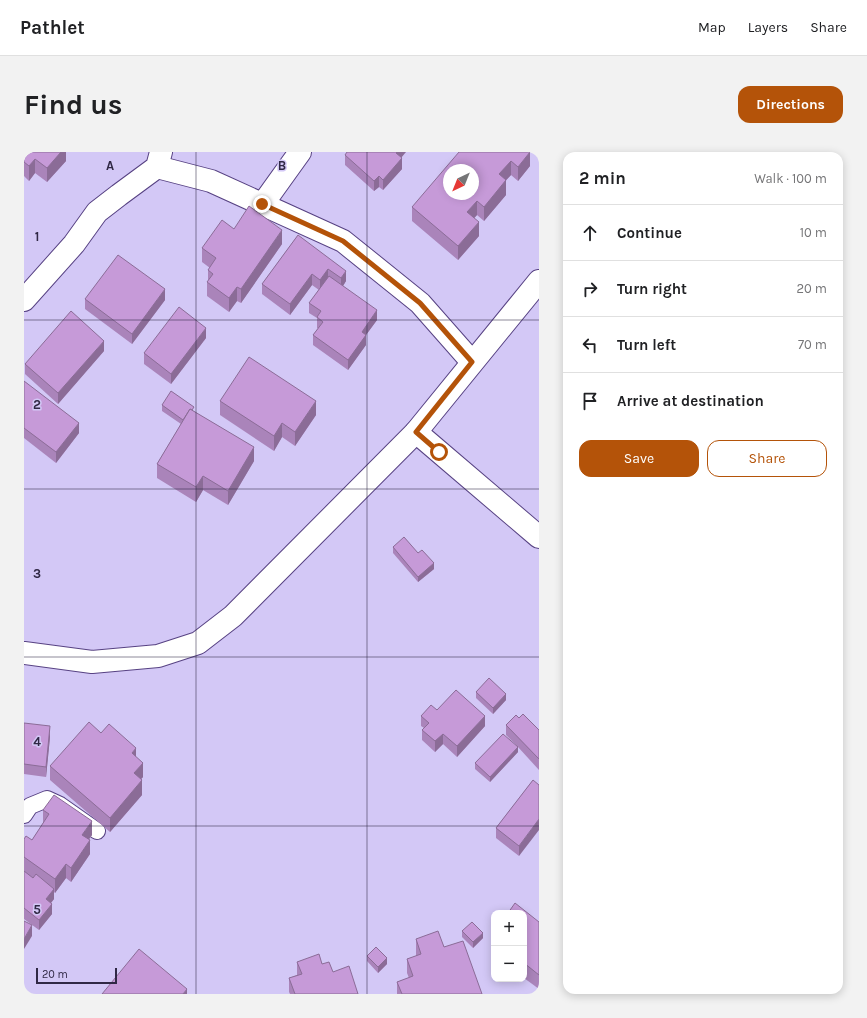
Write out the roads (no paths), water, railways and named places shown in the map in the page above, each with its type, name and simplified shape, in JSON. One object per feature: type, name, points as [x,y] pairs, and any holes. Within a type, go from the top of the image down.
[{"type":"street","points":[[262,204],[300,152]]},
{"type":"street","points":[[24,300],[74,244],[97,212],[159,160],[211,181],[343,241],[420,303],[472,362]]},
{"type":"street","points":[[24,653],[92,662],[158,656],[198,643],[233,616],[416,432],[539,281]]},
{"type":"street","points":[[416,432],[539,537]]},
{"type":"lane","points":[[24,815],[30,806],[46,799],[60,805],[96,831]]}]
